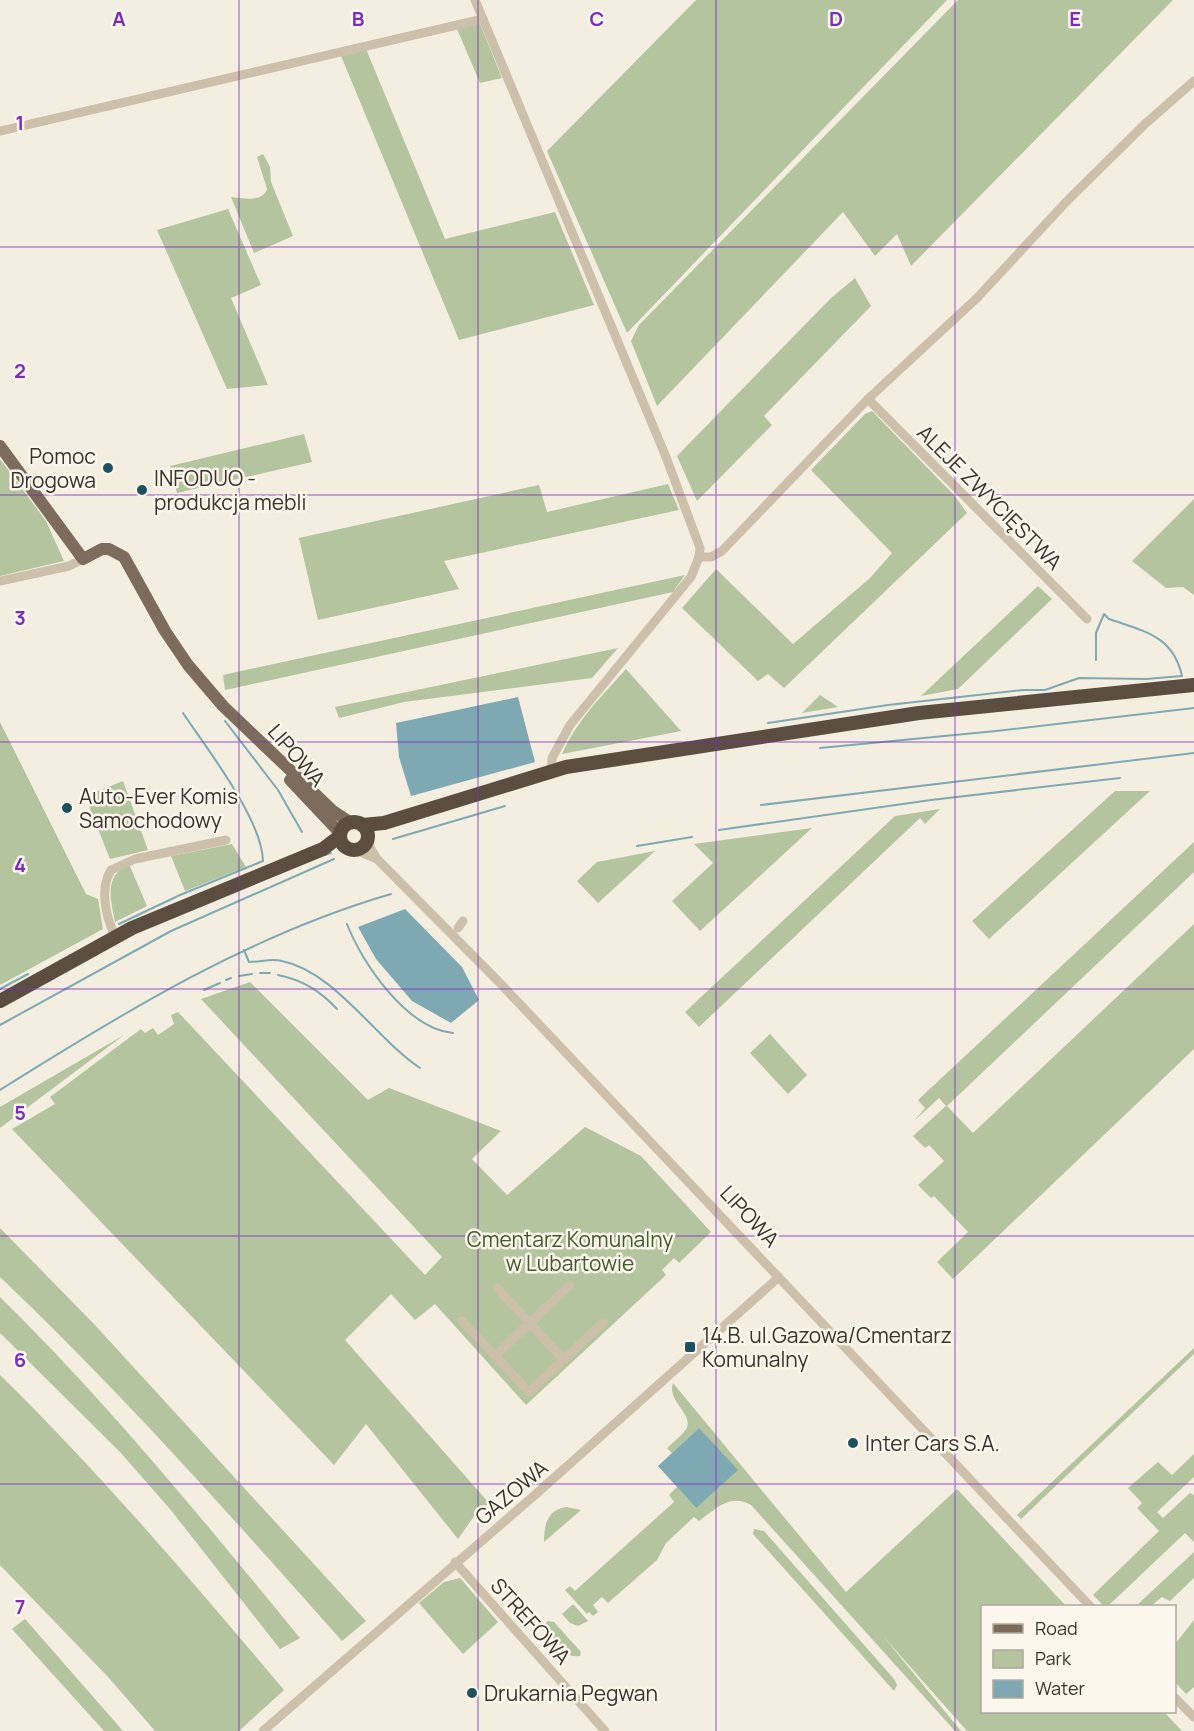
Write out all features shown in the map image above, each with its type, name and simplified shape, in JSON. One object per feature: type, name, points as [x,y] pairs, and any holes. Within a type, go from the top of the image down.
[{"type":"highway","points":[[0,1001],[115,936],[177,907],[384,823],[551,772],[919,713],[1194,685]]},
{"type":"main road","points":[[0,447],[83,559]]},
{"type":"main road","name":"LIPOWA","points":[[83,559],[102,549],[109,549],[124,557],[165,631],[188,665],[223,706],[333,811],[354,836]]},
{"type":"street","points":[[475,0],[697,533],[699,557],[691,577],[670,600],[655,624],[570,725],[552,758],[551,772]]},
{"type":"street","points":[[0,131],[483,19]]},
{"type":"street","points":[[699,557],[711,556],[722,551],[868,399],[976,298],[1067,201],[1144,124],[1194,81]]},
{"type":"street","name":"ALEJE ZWYCIĘSTWA","points":[[868,399],[1087,619]]},
{"type":"street","points":[[0,581],[69,566],[83,559]]},
{"type":"street","name":"LIPOWA","points":[[354,836],[497,980],[1088,1605]]},
{"type":"street","name":"LIPOWA","points":[[354,836],[377,859]]},
{"type":"street","points":[[115,936],[104,893],[104,884],[111,870],[135,859],[226,840]]},
{"type":"street","name":"GAZOWA","points":[[263,1731],[455,1562],[555,1478],[779,1277]]},
{"type":"street","points":[[495,1356],[570,1285]]},
{"type":"street","points":[[497,1288],[564,1360]]},
{"type":"street","points":[[462,1321],[529,1392],[604,1322]]},
{"type":"street","name":"STREFOWA","points":[[455,1562],[605,1731]]},
{"type":"street","points":[[1176,1699],[1194,1717]]},
{"type":"green space","points":[[696,0],[947,0],[627,333],[547,151]]},
{"type":"green space","points":[[958,0],[1173,0],[911,266],[897,234],[875,256],[843,212],[657,406],[631,341],[639,325]]},
{"type":"green space","points":[[480,24],[502,78],[480,83],[457,29]]},
{"type":"green space","points":[[366,49],[445,239],[555,212],[594,305],[459,340],[341,56]]},
{"type":"green space","points":[[263,154],[270,167],[271,182],[293,236],[254,253],[231,197],[252,199],[265,193],[267,189],[257,157]]},
{"type":"green space","points":[[228,209],[261,285],[231,298],[268,385],[227,389],[157,230]]},
{"type":"green space","points":[[855,278],[871,306],[764,416],[772,425],[697,501],[677,456],[831,298]]},
{"type":"green space","points":[[872,411],[954,495],[967,513],[784,688],[768,674],[758,681],[682,608],[716,569],[793,644],[870,578],[892,553],[811,470],[865,414]]},
{"type":"green space","points":[[304,434],[312,462],[177,493],[170,466]]},
{"type":"green space","points":[[0,459],[46,521],[64,561],[0,576]]},
{"type":"green space","points":[[668,484],[679,510],[444,561],[459,589],[318,620],[299,538],[539,485],[547,512]]},
{"type":"green space","points":[[1194,499],[1194,595],[1183,587],[1166,588],[1132,561]]},
{"type":"green space","points":[[685,575],[673,592],[225,690],[223,675]]},
{"type":"green space","points":[[1038,586],[1052,599],[958,689],[921,696]]},
{"type":"green space","points":[[618,648],[592,678],[404,702],[339,718],[335,707]]},
{"type":"green space","points":[[626,669],[681,731],[562,754],[583,719]]},
{"type":"green space","points":[[820,695],[838,707],[802,713]]},
{"type":"green space","points":[[0,722],[86,894],[98,899],[103,929],[0,985]]},
{"type":"green space","points":[[123,781],[148,850],[110,859],[85,796]]},
{"type":"green space","points":[[1115,791],[1150,791],[989,939],[972,921]]},
{"type":"green space","points":[[940,809],[925,824],[920,818],[699,1027],[685,1012],[895,816]]},
{"type":"green space","points":[[812,828],[700,931],[672,901],[713,863],[694,844]]},
{"type":"green space","points":[[1194,842],[1194,872],[947,1106],[973,1133],[1194,924],[1194,1049],[953,1279],[937,1262],[968,1232],[934,1196],[931,1198],[918,1185],[944,1161],[929,1145],[925,1148],[913,1136],[946,1106],[939,1098],[914,1121],[925,1108],[918,1100]]},
{"type":"green space","points":[[232,844],[246,867],[185,891],[171,856]]},
{"type":"green space","points":[[655,851],[598,903],[577,881],[597,862]]},
{"type":"green space","points":[[129,864],[147,906],[115,922],[111,897],[112,882],[115,875]]},
{"type":"green space","name":"Cmentarz Komunalny w Lubartowie","points":[[250,982],[368,1100],[389,1088],[501,1131],[472,1159],[507,1195],[585,1127],[641,1156],[711,1232],[679,1263],[674,1258],[662,1270],[666,1275],[526,1405],[435,1304],[415,1320],[391,1294],[345,1340],[489,1503],[475,1515],[458,1539],[366,1424],[334,1465],[12,1129],[55,1104],[50,1097],[141,1029],[145,1033],[153,1028],[158,1035],[174,1024],[171,1015],[178,1012],[425,1275],[442,1257],[201,999]]},
{"type":"green space","points":[[770,1034],[807,1075],[788,1094],[750,1053]]},
{"type":"green space","points":[[124,1035],[0,1128],[0,1107]]},
{"type":"green space","points":[[0,1228],[94,1324],[366,1621],[342,1641],[132,1410],[0,1277]]},
{"type":"green space","points":[[0,1297],[117,1421],[300,1638],[280,1649],[170,1509],[120,1452],[0,1333]]},
{"type":"green space","points":[[1194,1348],[1194,1354],[1021,1519],[1017,1515]]},
{"type":"green space","points":[[0,1375],[110,1490],[284,1690],[239,1731],[155,1731],[109,1678],[0,1565]]},
{"type":"green space","points":[[673,1383],[846,1592],[957,1489],[1065,1605],[981,1605],[981,1713],[1165,1713],[1182,1731],[967,1731],[883,1636],[961,1731],[955,1731],[751,1505],[743,1502],[723,1504],[699,1521],[694,1517],[666,1543],[657,1560],[608,1603],[602,1597],[593,1605],[598,1612],[593,1616],[589,1612],[587,1614],[565,1590],[570,1586],[575,1591],[674,1502],[669,1495],[677,1487],[696,1508],[699,1428],[672,1453],[667,1448],[685,1431],[688,1425],[685,1414],[672,1390]]},
{"type":"green space","points":[[1194,1454],[1194,1477],[1157,1512],[1163,1518],[1190,1493],[1194,1495],[1194,1542],[1185,1533],[1109,1605],[1103,1605],[1093,1595],[1159,1531],[1137,1508],[1142,1503],[1128,1488],[1158,1462],[1172,1475]]},
{"type":"green space","points":[[566,1507],[581,1510],[544,1542],[548,1519],[555,1511]]},
{"type":"green space","points":[[754,1529],[764,1531],[894,1679],[897,1685],[894,1691],[753,1534]]},
{"type":"green space","points":[[1194,1552],[1194,1578],[1170,1601],[1162,1597],[1152,1605],[1137,1605]]},
{"type":"green space","points":[[460,1578],[498,1622],[463,1654],[419,1603],[444,1582]]},
{"type":"green space","points":[[572,1605],[588,1621],[578,1626],[570,1623],[562,1614]]},
{"type":"green space","points":[[25,1619],[123,1731],[104,1731],[12,1629]]},
{"type":"green space","points":[[1194,1620],[1194,1687],[1186,1694],[1176,1683],[1176,1643]]},
{"type":"green space","points":[[548,1621],[554,1622],[581,1652],[580,1656],[562,1651],[553,1642],[541,1627]]},
{"type":"water","points":[[518,697],[535,762],[411,796],[399,757],[396,723]]},
{"type":"water","points":[[405,909],[462,967],[479,1000],[451,1023],[412,1001],[376,959],[358,927]]},
{"type":"water","points":[[699,1428],[738,1470],[696,1508],[658,1466]]},
{"type":"waterway","points":[[768,723],[888,705],[1023,690],[1045,690],[1079,678],[1146,679],[1182,676],[1178,662],[1164,643],[1145,631],[1109,619],[1104,614],[1096,633],[1096,660]]},
{"type":"waterway","points":[[820,748],[996,731],[1194,708]]},
{"type":"waterway","points":[[119,924],[180,895],[263,861],[260,844],[244,805],[183,713]]},
{"type":"waterway","points":[[225,721],[278,790],[302,832]]},
{"type":"waterway","points":[[761,805],[1194,753]]},
{"type":"waterway","points":[[719,830],[931,800],[1120,778]]},
{"type":"waterway","points":[[393,839],[505,806]]},
{"type":"waterway","points":[[637,846],[692,837]]},
{"type":"waterway","points":[[325,855],[331,853]]},
{"type":"waterway","points":[[0,1025],[171,931],[334,859]]},
{"type":"waterway","points":[[0,1090],[94,1032],[238,953],[339,911],[391,894]]},
{"type":"waterway","points":[[347,924],[363,957],[388,992],[419,1020],[436,1029],[453,1033]]},
{"type":"waterway","points":[[244,950],[249,962],[278,960],[301,967],[319,978],[420,1068]]},
{"type":"waterway","points":[[260,973],[270,973]]},
{"type":"waterway","points":[[0,989],[28,974]]},
{"type":"waterway","points":[[239,976],[252,974]]},
{"type":"waterway","points":[[278,975],[311,987],[337,1009]]},
{"type":"waterway","points":[[226,980],[231,978]]},
{"type":"waterway","points":[[204,990],[220,983]]},
{"type":"place","name":"Pomoc Drogowa","points":[[108,468]]},
{"type":"place","name":"INFODUO - produkcja mebli","points":[[142,490]]},
{"type":"place","name":"Auto-Ever Komis Samochodowy","points":[[67,808]]},
{"type":"place","name":"14.B. ul.Gazowa/Cmentarz Komunalny","points":[[690,1347]]},
{"type":"place","name":"Inter Cars S.A.","points":[[853,1443]]},
{"type":"place","name":"Drukarnia Pegwan","points":[[472,1693]]}]
